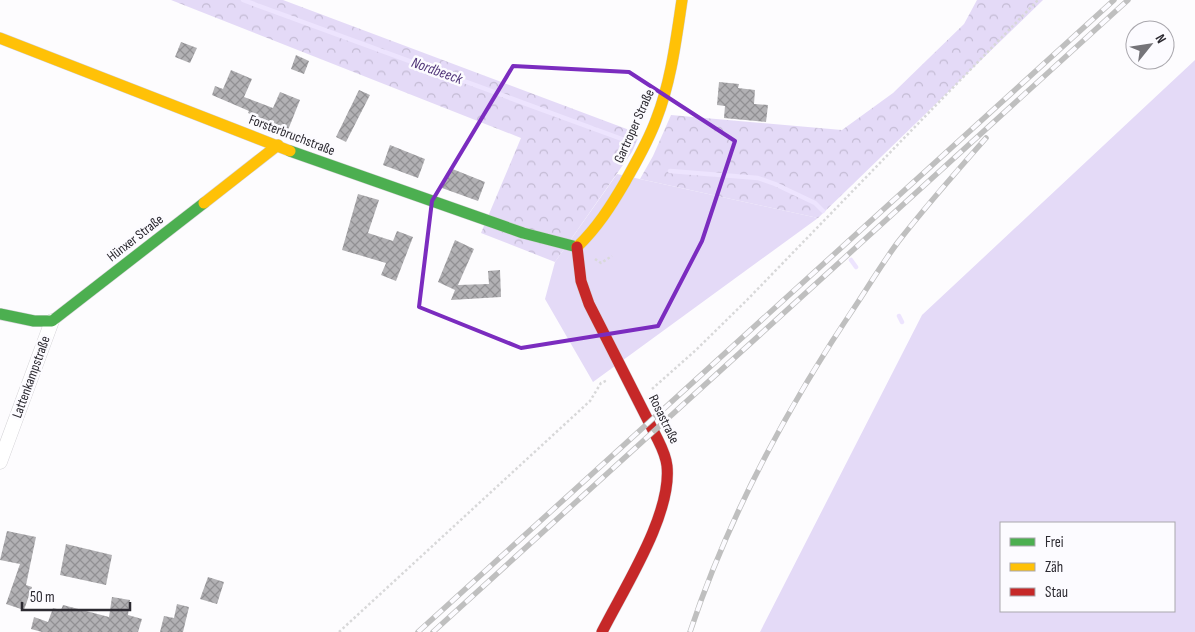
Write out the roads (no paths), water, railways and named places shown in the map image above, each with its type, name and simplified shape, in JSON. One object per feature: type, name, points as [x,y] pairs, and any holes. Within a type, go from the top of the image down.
[{"type":"street","name":"Gartroper Straße","points":[[577,247],[600,222],[643,151],[657,119],[667,87],[682,0]]},
{"type":"street","name":"Forsterbruchstraße","points":[[0,38],[342,170],[522,233],[577,247]]},
{"type":"street","name":"Hünxer Straße","points":[[52,321],[278,145]]},
{"type":"street","name":"Rosastraße","points":[[577,247],[581,281],[589,304],[662,448],[667,466],[667,477],[657,519],[602,632]]},
{"type":"street","points":[[0,314],[34,321],[52,321]]},
{"type":"street","name":"Lattenkampstraße","points":[[0,462],[52,321]]},
{"type":"waterway","name":"Nordbeeck","points":[[243,0],[630,142]]},
{"type":"waterway","name":"Nordbeeck","points":[[670,171],[758,178],[815,203],[823,211]]},
{"type":"waterway","name":"Nordbeeck","points":[[851,260],[856,267]]},
{"type":"waterway","name":"Nordbeeck","points":[[899,316],[902,322]]},
{"type":"railway","points":[[418,632],[1114,0]]},
{"type":"railway","points":[[433,632],[1128,0]]},
{"type":"railway","points":[[690,632],[723,545],[742,503],[808,380],[898,242],[986,138]]}]
